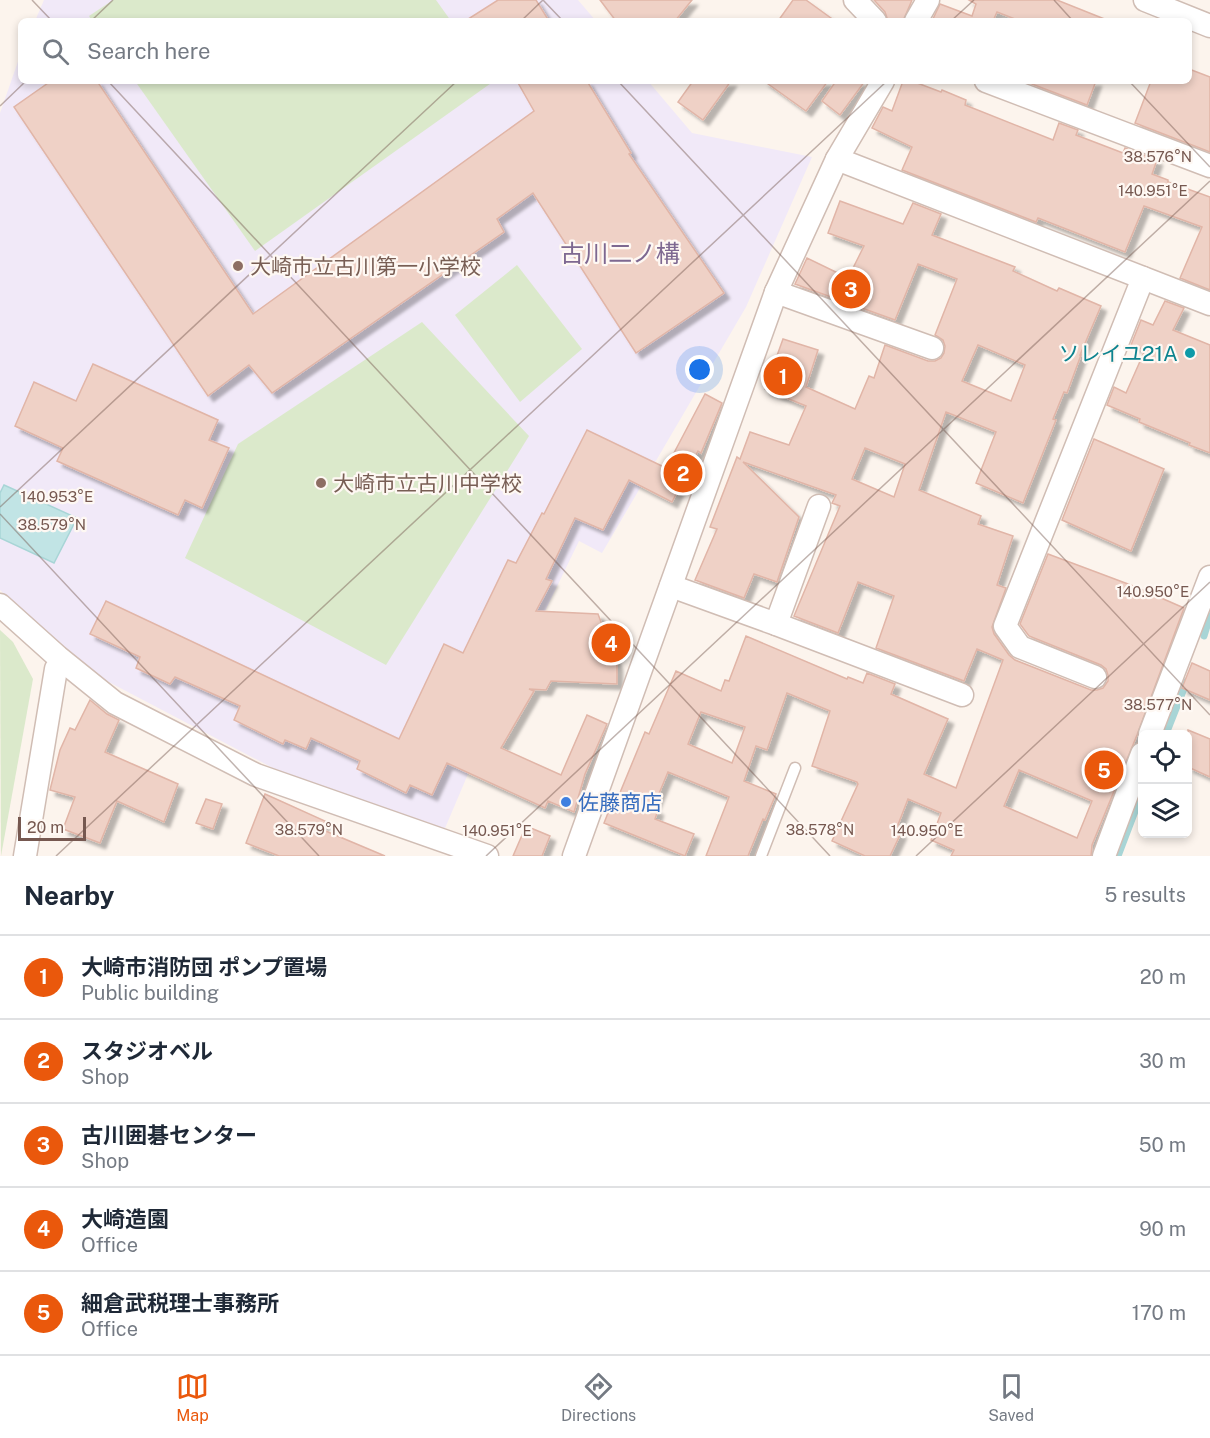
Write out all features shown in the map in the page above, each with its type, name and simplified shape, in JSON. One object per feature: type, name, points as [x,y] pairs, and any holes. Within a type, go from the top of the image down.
[{"type":"street","points":[[855,0],[872,18]]},
{"type":"street","points":[[918,18],[928,0]]},
{"type":"street","points":[[1145,0],[1168,4],[1210,26]]},
{"type":"street","points":[[574,856],[776,292],[837,159],[881,84]]},
{"type":"street","points":[[994,84],[1210,166]]},
{"type":"street","points":[[837,159],[1210,304]]},
{"type":"street","points":[[1095,677],[1020,647],[1005,626],[1143,278]]},
{"type":"street","points":[[776,292],[932,348]]},
{"type":"street","points":[[776,624],[819,506]]},
{"type":"street","points":[[1152,730],[1210,577]]},
{"type":"street","points":[[671,586],[962,695]]},
{"type":"street","points":[[0,605],[115,704],[256,776],[487,856]]},
{"type":"street","points":[[25,856],[56,669]]},
{"type":"street","points":[[1104,856],[1138,767]]},
{"type":"lane","points":[[761,856],[795,768]]},
{"type":"shaded area","points":[[44,0],[578,0],[593,18],[36,18]]},
{"type":"shaded area","points":[[18,62],[18,84],[651,84],[692,133],[812,157],[746,307],[602,553],[579,541],[482,741],[443,833],[292,778],[84,669],[0,590],[0,113]]},
{"type":"green space","points":[[113,0],[436,0],[449,18],[90,18],[89,16]]},
{"type":"green space","points":[[137,84],[490,84],[255,251]]},
{"type":"green space","points":[[517,265],[582,349],[520,402],[455,315]]},
{"type":"green space","points":[[422,322],[529,436],[386,665],[185,558],[238,444]]},
{"type":"green space","points":[[0,630],[13,642],[33,679],[1,856]]},
{"type":"water","points":[[4,485],[77,518],[54,563],[0,538],[0,493]]},
{"type":"building","points":[[498,0],[536,0],[547,18],[470,18]]},
{"type":"building","points":[[600,0],[692,0],[677,18],[614,18]]},
{"type":"building","points":[[793,0],[806,0],[831,18],[780,18]]},
{"type":"building","points":[[874,0],[912,0],[904,18],[887,18],[885,12]]},
{"type":"building","points":[[969,0],[1057,0],[1102,18],[1012,18],[997,12],[994,18],[933,18],[940,4],[972,16],[976,4]]},
{"type":"building","points":[[1192,70],[1210,77],[1210,152],[1135,123],[1150,84],[1192,84]]},
{"type":"building","points":[[47,84],[99,84],[253,314],[534,111],[519,84],[589,84],[631,153],[629,154],[724,293],[636,353],[533,193],[497,219],[504,232],[272,393],[249,365],[208,396],[14,107]]},
{"type":"building","points":[[691,84],[729,84],[703,120],[678,102]]},
{"type":"building","points":[[768,84],[826,84],[806,111]]},
{"type":"building","points":[[834,84],[863,84],[840,115],[822,101]]},
{"type":"building","points":[[902,84],[920,84],[966,100],[965,105],[1053,140],[1059,123],[1078,130],[1076,135],[1123,153],[1125,148],[1157,160],[1152,174],[1210,197],[1210,290],[1180,278],[1202,227],[1144,206],[1125,252],[1038,218],[1036,222],[902,170],[912,147],[872,128],[883,107],[892,111]]},
{"type":"building","points":[[1032,84],[1095,84],[1087,105]]},
{"type":"building","points":[[840,201],[903,224],[913,203],[941,214],[932,235],[1015,267],[1013,271],[1057,291],[1059,288],[1101,306],[1067,393],[1064,392],[1053,419],[1056,420],[1023,503],[976,483],[996,432],[946,412],[919,490],[981,516],[978,524],[1013,536],[997,585],[1006,588],[992,627],[994,634],[1015,660],[1091,690],[1103,688],[1108,681],[1106,669],[1101,665],[1029,636],[1020,624],[1048,554],[1136,587],[1184,608],[1137,735],[1092,845],[1091,856],[951,856],[954,850],[931,840],[941,813],[908,799],[896,830],[901,833],[890,856],[865,856],[832,841],[858,784],[812,766],[830,711],[787,693],[767,750],[756,746],[744,781],[776,794],[748,856],[706,856],[729,797],[668,772],[653,808],[658,810],[655,819],[694,834],[685,856],[604,823],[616,793],[619,795],[645,732],[649,734],[676,671],[721,691],[725,680],[729,681],[746,636],[847,679],[848,677],[863,683],[867,673],[895,684],[891,694],[948,719],[924,774],[956,788],[1003,660],[977,649],[964,681],[876,648],[894,596],[858,582],[838,633],[794,616],[840,506],[832,503],[836,495],[743,462],[799,517],[777,582],[754,574],[744,598],[695,580],[717,529],[710,527],[737,457],[740,459],[750,432],[789,445],[806,406],[765,389],[783,339],[818,350],[806,387],[855,409],[869,376],[874,378],[885,345],[928,361],[941,358],[944,353],[943,340],[935,335],[957,279],[918,264],[895,320],[795,284],[807,258],[848,278],[864,246],[828,233]],"holes":[[[978,345],[1025,365],[1011,401],[962,381]],[[865,448],[905,464],[894,497],[852,479]],[[701,712],[745,727],[732,763],[688,744]],[[1019,770],[1092,801],[1077,838],[1004,806]]]},
{"type":"building","points":[[1165,301],[1184,308],[1173,330],[1210,345],[1210,453],[1139,422],[1140,419],[1107,405],[1114,387],[1126,393],[1145,350],[1131,345],[1141,320],[1153,325]]},
{"type":"building","points":[[93,364],[218,420],[209,440],[229,448],[202,508],[185,500],[178,515],[57,461],[63,448],[15,426],[34,382],[76,401]]},
{"type":"building","points":[[705,394],[722,403],[701,453],[698,451],[672,502],[629,480],[603,530],[575,518],[546,579],[552,581],[536,611],[598,614],[617,665],[617,684],[551,681],[546,690],[529,689],[534,691],[501,748],[561,775],[587,715],[607,724],[585,774],[574,812],[548,801],[545,808],[447,763],[432,795],[410,785],[406,793],[357,769],[360,761],[311,738],[306,749],[285,740],[283,744],[234,720],[240,706],[175,677],[170,684],[136,668],[140,657],[90,634],[106,601],[399,739],[444,644],[463,653],[508,560],[516,563],[587,430],[666,468]]},
{"type":"building","points":[[1094,439],[1164,469],[1131,551],[1062,520]]},
{"type":"building","points":[[1192,663],[1210,671],[1210,700],[1182,688]]},
{"type":"building","points":[[90,700],[107,714],[119,720],[105,752],[178,784],[164,822],[117,801],[100,843],[63,829],[75,797],[50,790],[60,750],[70,728],[75,730]]},
{"type":"building","points":[[1192,732],[1210,739],[1210,777],[1192,769]]},
{"type":"building","points":[[265,794],[325,821],[321,829],[385,856],[279,856],[246,843]]},
{"type":"building","points":[[206,799],[222,804],[213,829],[196,823]]},
{"type":"building","points":[[526,826],[550,836],[542,856],[513,856]]},
{"type":"waterway","points":[[1204,636],[1210,616]]},
{"type":"waterway","points":[[1168,730],[1187,681]]},
{"type":"waterway","points":[[1118,856],[1138,804]]},
{"type":"place","name":"大崎市立古川第一小学校","points":[[238,266]]},
{"type":"place","name":"古川囲碁センター","points":[[851,289]]},
{"type":"place","name":"ソレイユ21A","points":[[1190,353]]},
{"type":"place","name":"大崎市消防団 ポンプ置場","points":[[783,376]]},
{"type":"place","name":"スタジオベル","points":[[683,473]]},
{"type":"place","name":"大崎市立古川中学校","points":[[321,483]]},
{"type":"place","name":"大崎造園","points":[[611,643]]},
{"type":"place","name":"細倉武税理士事務所","points":[[1104,770]]},
{"type":"place","name":"佐藤商店","points":[[566,802]]},
{"type":"district","name":"古川二ノ構","points":[[620,253]]}]
